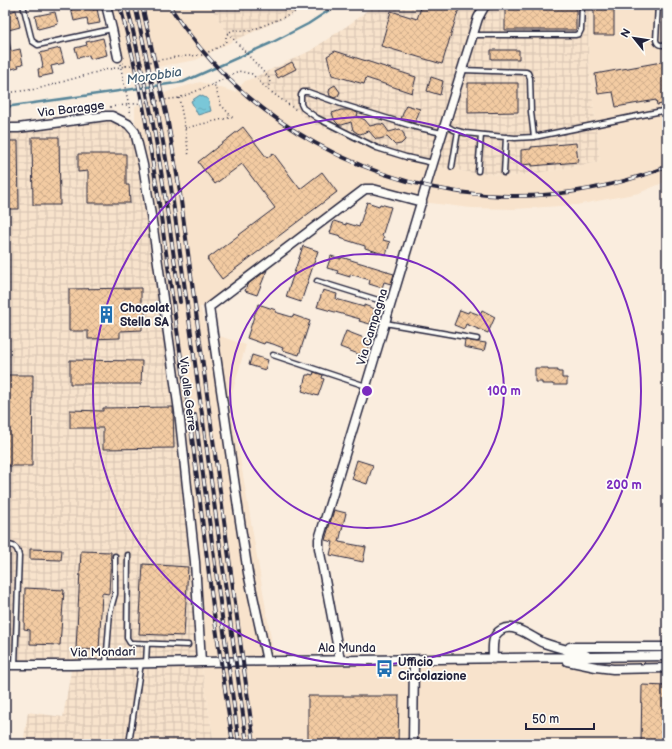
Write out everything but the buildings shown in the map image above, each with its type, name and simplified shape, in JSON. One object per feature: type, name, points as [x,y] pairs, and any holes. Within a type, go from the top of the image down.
[{"type":"street","points":[[106,5],[119,60]]},
{"type":"street","name":"Via Campagna","points":[[340,660],[318,543],[319,538],[443,129],[478,18],[484,7],[487,5]]},
{"type":"street","name":"Via Baragge","points":[[5,128],[18,128],[112,116],[128,124],[134,132]]},
{"type":"street","name":"Via alle Gerre","points":[[134,132],[143,165],[179,411],[194,562],[201,662]]},
{"type":"street","points":[[267,661],[248,573],[209,307],[365,188],[422,202]]},
{"type":"street","name":"Ala Munda","points":[[493,658],[493,646],[496,636],[500,631],[508,627],[515,628],[536,640],[595,657]]},
{"type":"street","name":"Ala Munda","points":[[557,647],[667,647]]},
{"type":"street","name":"Ala Munda","points":[[201,662],[667,656]]},
{"type":"street","name":"Ala Munda","points":[[552,658],[613,669],[667,668]]},
{"type":"street","points":[[413,744],[414,660]]},
{"type":"street","name":"Via Mondari","points":[[5,665],[201,662]]},
{"type":"lane","points":[[23,5],[32,41],[38,45],[112,29]]},
{"type":"lane","points":[[473,35],[579,34],[581,30],[582,5]]},
{"type":"lane","points":[[658,5],[656,40],[660,45],[667,45]]},
{"type":"lane","points":[[462,70],[528,73],[530,75],[531,112],[534,137]]},
{"type":"lane","points":[[433,163],[377,148],[316,118],[303,108],[300,102],[300,95],[303,92],[308,92],[415,127],[515,138],[534,137],[667,110]]},
{"type":"lane","points":[[452,167],[458,131]]},
{"type":"lane","points":[[478,171],[481,135]]},
{"type":"lane","points":[[504,173],[506,137]]},
{"type":"lane","points":[[317,281],[391,304]]},
{"type":"lane","points":[[385,323],[477,339]]},
{"type":"lane","points":[[273,355],[366,386]]},
{"type":"lane","points":[[5,545],[16,547],[19,556],[15,665]]},
{"type":"lane","points":[[128,555],[127,638],[130,643],[188,645]]},
{"type":"lane","points":[[106,664],[110,612],[116,594],[115,556]]},
{"type":"lane","points":[[129,744],[147,644]]},
{"type":"path","points":[[5,93],[37,89],[104,70],[176,57],[202,55],[221,46],[226,41],[226,36],[233,30],[250,31],[292,14],[305,5]]},
{"type":"path","points":[[228,34],[269,78],[270,83],[267,89]]},
{"type":"path","points":[[119,60],[126,66]]},
{"type":"path","points":[[119,60],[131,115]]},
{"type":"path","points":[[106,107],[179,98],[214,84],[238,71],[252,74],[267,89],[297,110]]},
{"type":"path","points":[[185,128],[232,117],[221,105],[214,84]]},
{"type":"path","points":[[179,98],[189,157]]},
{"type":"shaded area","points":[[106,5],[209,5],[233,41],[196,60],[124,73],[118,57]]},
{"type":"shaded area","points":[[209,5],[306,5],[293,14],[233,41]]},
{"type":"shaded area","points":[[373,5],[589,5],[588,59],[600,162],[520,176],[473,173],[382,154],[314,124],[253,78],[310,51],[357,19]]},
{"type":"shaded area","points":[[589,5],[667,5],[667,181],[639,193],[576,205],[514,209],[471,208],[422,202],[369,188],[209,307],[200,307],[208,332],[246,345],[230,400],[273,650],[268,661],[667,656],[667,744],[214,744],[201,662],[135,132],[135,106],[172,90],[200,82],[235,92],[245,81],[253,78],[314,124],[429,165],[473,173],[520,176],[600,162],[588,59]]},
{"type":"shaded area","points":[[106,116],[135,132],[179,411],[201,662],[214,744],[23,744],[28,712],[63,717],[72,665],[5,665],[5,128]]},
{"type":"water","points":[[200,95],[208,99],[211,111],[198,115],[191,101]]},
{"type":"waterway","name":"Morobbia","points":[[5,107],[183,82],[271,43],[308,24],[337,5]]},
{"type":"railway","points":[[120,5],[144,111],[157,189],[190,421],[213,607],[233,744]]},
{"type":"railway","points":[[127,5],[152,118],[180,302]]},
{"type":"railway","points":[[135,5],[157,108],[171,187],[247,744]]},
{"type":"railway","points":[[142,5],[167,117],[179,186],[254,744]]},
{"type":"railway","points":[[169,5],[199,46],[234,83],[272,116],[315,143],[360,165],[408,181],[457,192],[508,196],[548,195],[609,185],[667,167]]},
{"type":"railway","points":[[195,415],[239,744]]},
{"type":"place","name":"Chocolat Stella SA","points":[[107,315]]},
{"type":"place","name":"Ufficio Circolazione","points":[[385,669]]}]
